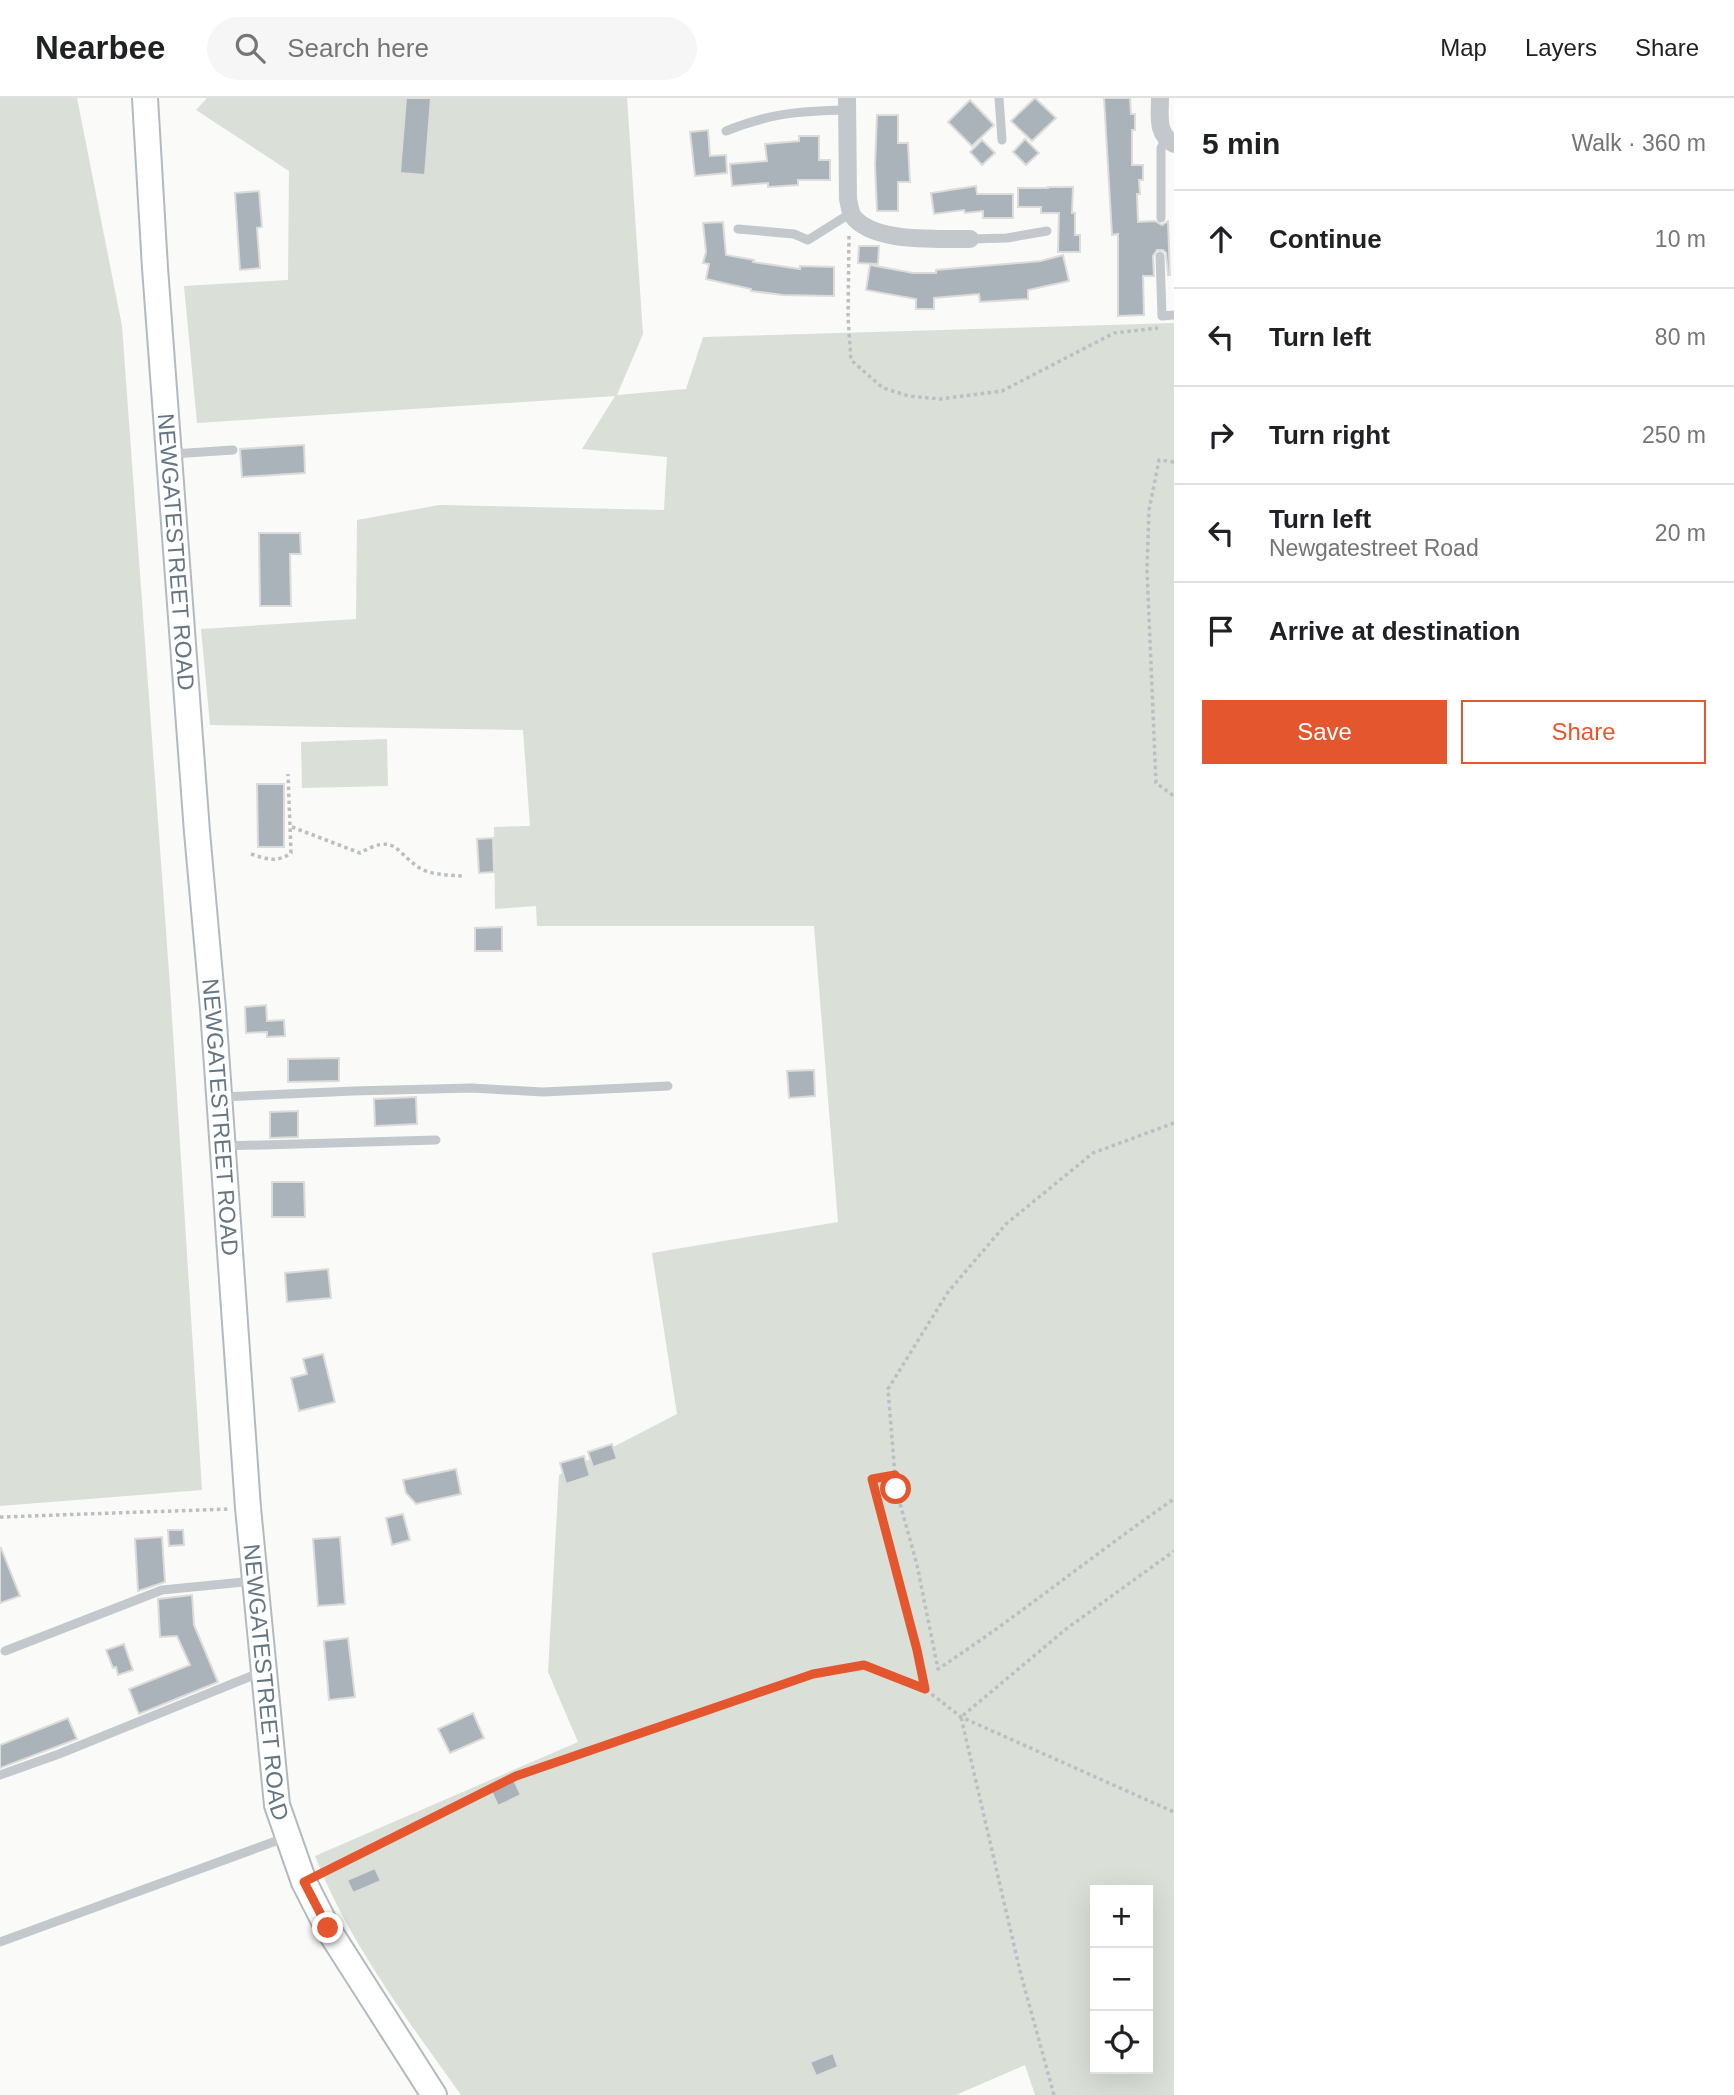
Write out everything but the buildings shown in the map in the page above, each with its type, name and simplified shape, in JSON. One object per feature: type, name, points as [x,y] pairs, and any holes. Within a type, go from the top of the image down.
[{"type":"street","name":"NEWGATESTREET ROAD","points":[[145,98],[155,268],[248,1508],[277,1805],[304,1882],[328,1928],[434,2095]]},
{"type":"street","points":[[1160,98],[1160,127],[1170,141]]},
{"type":"street","points":[[849,101],[848,199],[851,213],[867,226],[890,236],[970,239]]},
{"type":"lane","points":[[999,98],[1002,140]]},
{"type":"lane","points":[[726,131],[755,120],[849,101]]},
{"type":"lane","points":[[1161,218],[1161,148],[1170,141]]},
{"type":"lane","points":[[738,229],[794,234],[808,240],[851,213]]},
{"type":"lane","points":[[970,239],[1007,238],[1047,231]]},
{"type":"lane","points":[[1160,256],[1162,316],[1174,315]]},
{"type":"lane","points":[[170,454],[233,450]]},
{"type":"lane","points":[[219,1097],[366,1090],[472,1088],[544,1091],[668,1086]]},
{"type":"lane","points":[[222,1146],[436,1140]]},
{"type":"lane","points":[[5,1651],[162,1590],[254,1581]]},
{"type":"lane","points":[[0,1775],[59,1754],[262,1671]]},
{"type":"lane","points":[[0,1942],[287,1837]]},
{"type":"path","points":[[851,213],[848,304],[851,359],[883,388],[909,396],[940,400],[1002,391],[1114,333],[1161,327]]},
{"type":"path","points":[[1174,462],[1159,460],[1149,510],[1147,570],[1156,783],[1174,796]]},
{"type":"path","points":[[251,854],[267,860],[282,859],[291,853],[288,774]]},
{"type":"path","points":[[292,827],[360,853],[372,846],[385,844],[398,847],[419,868],[432,873],[462,876]]},
{"type":"path","points":[[1174,1123],[1093,1153],[1006,1224],[948,1292],[888,1390],[896,1489],[917,1565],[938,1669],[993,1633],[1115,1539],[1174,1499]]},
{"type":"path","points":[[895,1475],[872,1479],[925,1689]]},
{"type":"path","points":[[0,1517],[248,1508]]},
{"type":"path","points":[[961,1717],[1066,1629],[1174,1551]]},
{"type":"path","points":[[304,1882],[516,1776],[813,1674],[864,1665],[925,1689],[961,1717],[1174,1812]]},
{"type":"path","points":[[961,1717],[1020,1971],[1054,2095]]},
{"type":"shaded area","points":[[0,98],[77,98],[122,326],[170,986],[202,1490],[0,1506]]},
{"type":"shaded area","points":[[207,98],[627,98],[643,334],[617,395],[686,389],[703,337],[1174,323],[1174,2095],[1035,2095],[1025,2065],[956,2095],[461,2095],[380,1980],[329,1888],[315,1856],[578,1742],[548,1672],[559,1475],[677,1414],[652,1253],[838,1222],[814,926],[537,926],[536,906],[495,909],[494,827],[530,826],[523,730],[210,725],[201,629],[356,619],[357,520],[439,505],[664,510],[667,457],[582,449],[615,396],[197,423],[184,286],[288,280],[289,171],[196,110]]},
{"type":"shaded area","points":[[387,739],[388,786],[302,788],[301,742]]},
{"type":"route","points":[[328,1928],[304,1882],[516,1776],[813,1674],[864,1665],[925,1689],[872,1479],[895,1475],[896,1489]]}]
